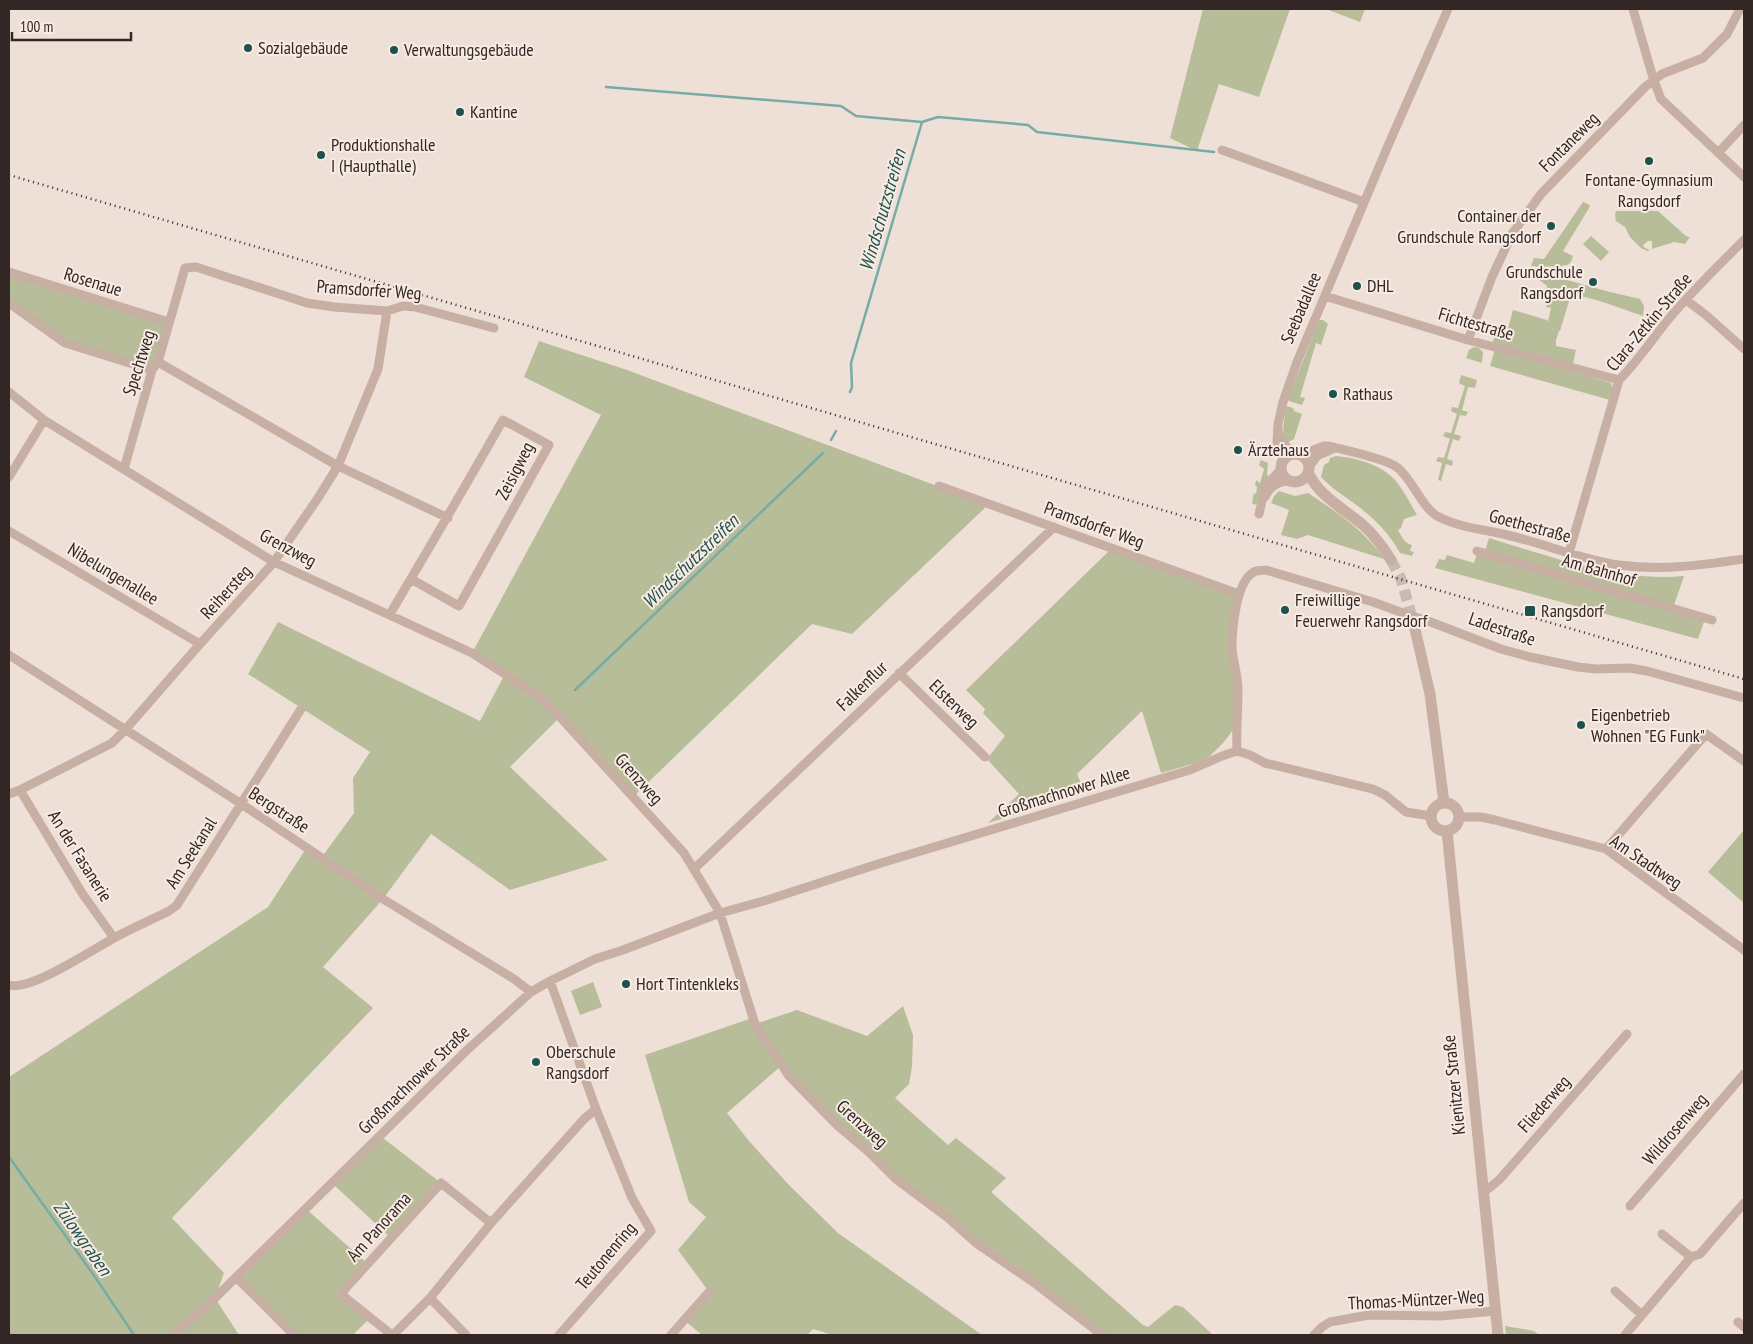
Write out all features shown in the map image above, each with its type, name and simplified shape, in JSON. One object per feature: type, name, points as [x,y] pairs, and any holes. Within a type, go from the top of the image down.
[{"type":"street","name":"Seebadallee","points":[[1294,481],[1283,476],[1277,443],[1283,402],[1297,362],[1364,202],[1448,9]]},
{"type":"street","points":[[1633,9],[1661,99],[1744,177]]},
{"type":"street","name":"Fontaneweg","points":[[1468,340],[1492,277],[1512,234],[1541,194],[1645,87],[1662,74],[1703,58],[1727,34],[1740,9]]},
{"type":"street","points":[[1718,153],[1744,125]]},
{"type":"street","points":[[1222,150],[1364,202]]},
{"type":"street","name":"Clara-Zetkin-Straße","points":[[1569,554],[1619,380],[1637,362],[1686,300],[1744,240]]},
{"type":"street","name":"Pramsdorfer Weg","points":[[185,268],[196,268],[307,303],[334,307],[387,310],[403,306],[415,306],[494,328]]},
{"type":"street","name":"Spechtweg","points":[[124,469],[185,268]]},
{"type":"street","name":"Rosenaue","points":[[9,272],[169,322]]},
{"type":"street","name":"Fichtestraße","points":[[1326,296],[1468,340],[1619,380]]},
{"type":"street","points":[[1686,300],[1744,349]]},
{"type":"street","points":[[9,303],[65,343],[155,366],[338,466],[448,518]]},
{"type":"street","name":"Reihersteg","points":[[13,791],[112,743],[274,562],[300,526],[338,466],[378,369],[387,310]]},
{"type":"street","name":"Grenzweg","points":[[9,392],[44,420],[274,562],[472,653],[536,694],[560,717],[684,853],[720,913],[752,1018],[789,1076],[838,1126],[869,1152],[897,1180],[948,1218],[976,1243],[1033,1282],[1102,1335]]},
{"type":"street","points":[[9,478],[44,420]]},
{"type":"street","name":"Zeisigweg","points":[[390,614],[411,579],[448,518],[503,420],[549,445],[459,606],[411,579]]},
{"type":"street","points":[[1278,430],[1285,445],[1306,460],[1309,469],[1326,497]]},
{"type":"street","name":"Goethestraße","points":[[1298,455],[1324,446],[1394,464],[1429,509],[1440,518],[1569,554],[1644,567],[1687,567],[1744,559]]},
{"type":"street","points":[[1298,455],[1289,456],[1265,487],[1260,510],[1268,491],[1283,481],[1305,478],[1317,456],[1336,448]]},
{"type":"street","points":[[1294,481],[1314,493],[1326,497],[1354,517],[1373,535],[1391,560]]},
{"type":"street","name":"Pramsdorfer Weg","points":[[939,486],[1238,594]]},
{"type":"street","name":"Falkenflur","points":[[694,869],[1054,527]]},
{"type":"street","name":"Nibelungenallee","points":[[9,531],[200,644]]},
{"type":"street","name":"Am Bahnhof","points":[[1477,551],[1712,620]]},
{"type":"street","name":"Ladestraße","points":[[1238,594],[1246,579],[1254,572],[1266,570],[1373,602],[1454,630],[1501,649],[1530,657],[1578,667],[1596,669],[1629,668],[1647,671],[1744,698]]},
{"type":"street","points":[[1238,594],[1232,648],[1237,671],[1238,690],[1237,752],[1250,755],[1265,763],[1373,789],[1385,794],[1406,812],[1431,816]]},
{"type":"street","points":[[1414,625],[1430,694],[1444,803]]},
{"type":"street","name":"Bergstraße","points":[[9,655],[383,899],[531,992]]},
{"type":"street","name":"Elsterweg","points":[[899,673],[985,757]]},
{"type":"street","name":"Am Seekanal","points":[[9,985],[22,985],[38,979],[169,911],[177,905],[301,709]]},
{"type":"street","points":[[1606,849],[1706,734],[1744,760]]},
{"type":"street","name":"Großmachnower Allee","points":[[720,913],[1190,770],[1222,756],[1237,752]]},
{"type":"street","name":"An der Fasanerie","points":[[13,791],[114,938]]},
{"type":"street","points":[[1444,803],[1453,806],[1459,818],[1455,826],[1447,831],[1440,830],[1434,826],[1431,816],[1437,806],[1444,803]]},
{"type":"street","name":"Am Stadtweg","points":[[1459,818],[1481,817],[1606,849],[1744,950]]},
{"type":"street","name":"Kienitzer Straße","points":[[1447,831],[1498,1335]]},
{"type":"street","name":"Großmachnower Straße","points":[[173,1335],[236,1276],[447,1069],[531,992],[595,959],[720,913]]},
{"type":"street","name":"Teutonenring","points":[[550,981],[596,1109],[632,1198],[651,1230],[558,1335]]},
{"type":"street","name":"Fliederweg","points":[[1483,1193],[1499,1180],[1627,1034]]},
{"type":"street","name":"Wildrosenweg","points":[[1630,1206],[1744,1074]]},
{"type":"street","points":[[392,1335],[430,1298],[491,1223],[584,1119],[596,1109]]},
{"type":"street","name":"Am Panorama","points":[[392,1335],[342,1295],[345,1289],[441,1183],[491,1223]]},
{"type":"street","points":[[1625,1335],[1690,1257],[1700,1254],[1744,1203]]},
{"type":"street","points":[[1662,1234],[1690,1257]]},
{"type":"street","points":[[236,1276],[294,1335]]},
{"type":"street","points":[[1615,1291],[1642,1315]]},
{"type":"street","points":[[671,1335],[709,1292]]},
{"type":"street","points":[[430,1298],[466,1335]]},
{"type":"street","name":"Thomas-Müntzer-Weg","points":[[1314,1335],[1330,1322],[1368,1315],[1441,1316],[1495,1311]]},
{"type":"green space","points":[[1203,9],[1290,9],[1259,97],[1219,84],[1197,151],[1170,138]]},
{"type":"green space","points":[[1326,9],[1365,9],[1360,22]]},
{"type":"green space","points":[[1583,202],[1590,205],[1589,208],[1563,251],[1573,256],[1570,263],[1545,267],[1531,266],[1534,258],[1544,259]]},
{"type":"green space","points":[[1616,211],[1658,211],[1686,236],[1690,237],[1685,244],[1674,242],[1652,249],[1652,241],[1648,241],[1643,245],[1650,250],[1647,251],[1641,248],[1630,237],[1625,227],[1616,221]]},
{"type":"green space","points":[[1591,236],[1609,252],[1601,261],[1583,244]]},
{"type":"green space","points":[[1531,270],[1553,271],[1553,276],[1640,299],[1644,306],[1643,316],[1585,297],[1551,291],[1554,298],[1569,301],[1560,331],[1547,328],[1559,331],[1556,346],[1576,350],[1572,368],[1492,344],[1497,331],[1507,332],[1513,310],[1547,320],[1548,322],[1551,308],[1546,307],[1547,286],[1537,278],[1530,276]]},
{"type":"green space","points":[[9,272],[169,322],[152,370],[65,343],[9,303]]},
{"type":"green space","points":[[1319,320],[1323,320],[1328,324],[1321,345],[1316,343],[1300,397],[1305,398],[1302,405],[1288,399]]},
{"type":"green space","points":[[539,341],[627,370],[988,505],[852,634],[812,624],[633,797],[560,717],[510,767],[608,860],[510,890],[431,834],[383,899],[323,967],[373,1008],[172,1218],[224,1273],[215,1298],[239,1335],[9,1335],[9,1077],[268,907],[307,847],[321,858],[354,813],[353,778],[370,752],[248,674],[278,622],[480,721],[505,674],[472,653],[601,415],[524,377]]},
{"type":"green space","points":[[1474,347],[1479,348],[1483,352],[1482,363],[1466,358],[1469,350]]},
{"type":"green space","points":[[1495,349],[1611,383],[1613,388],[1610,400],[1490,366]]},
{"type":"green space","points":[[1461,375],[1477,380],[1475,388],[1468,387],[1462,410],[1468,412],[1466,416],[1460,415],[1454,434],[1461,436],[1459,441],[1453,439],[1447,459],[1453,461],[1452,466],[1446,464],[1441,481],[1438,480],[1442,463],[1436,461],[1438,457],[1444,458],[1450,439],[1443,436],[1445,432],[1451,433],[1457,414],[1451,411],[1452,407],[1458,408],[1465,386],[1459,383]]},
{"type":"green space","points":[[1286,406],[1302,414],[1294,439],[1287,443],[1283,429]]},
{"type":"green space","points":[[1336,456],[1352,458],[1375,466],[1394,479],[1417,515],[1404,519],[1401,528],[1398,530],[1405,541],[1412,545],[1410,551],[1414,552],[1412,556],[1400,553],[1375,520],[1321,477],[1324,465],[1329,462],[1330,458]]},
{"type":"green space","points":[[1261,460],[1268,463],[1267,474],[1269,478],[1255,505],[1252,503],[1254,493],[1256,494],[1256,480],[1260,483],[1264,469],[1259,465]]},
{"type":"green space","points":[[1279,491],[1295,496],[1308,493],[1359,530],[1384,559],[1308,535],[1297,539],[1281,535],[1289,510],[1271,503]]},
{"type":"green space","points":[[1489,538],[1561,560],[1609,572],[1659,577],[1684,576],[1673,608],[1705,619],[1698,639],[1435,568],[1439,559],[1445,560],[1447,555],[1474,563],[1477,553],[1484,554]]},
{"type":"green space","points":[[1111,549],[1239,594],[1234,623],[1237,671],[1233,730],[1210,756],[1196,763],[1161,773],[1142,711],[1077,774],[1085,793],[988,823],[1019,794],[987,759],[1005,736],[983,713],[985,709],[966,690]]},
{"type":"green space","points":[[1744,830],[1744,903],[1708,872]]},
{"type":"green space","points":[[593,982],[602,1007],[580,1015],[571,991]]},
{"type":"green space","points":[[903,1006],[913,1035],[912,1067],[909,1084],[895,1098],[948,1145],[956,1138],[1006,1178],[991,1192],[1143,1325],[1148,1327],[1175,1305],[1183,1307],[1213,1335],[1102,1335],[897,1180],[781,1066],[727,1113],[749,1141],[788,1184],[838,1233],[982,1335],[833,1335],[813,1329],[807,1335],[702,1335],[684,1320],[709,1292],[678,1250],[706,1217],[689,1202],[645,1055],[752,1018],[755,1024],[797,1010],[867,1036]]},
{"type":"green space","points":[[383,1138],[441,1183],[391,1238],[332,1183]]},
{"type":"green space","points":[[305,1208],[368,1264],[342,1295],[370,1318],[353,1335],[292,1335],[237,1283]]},
{"type":"green space","points":[[1505,1326],[1534,1331],[1539,1335],[1506,1335]]},
{"type":"waterway","points":[[606,87],[841,106],[856,116],[922,122],[938,117],[1028,125],[1037,132],[1214,152]]},
{"type":"waterway","name":"Windschutzstreifen","points":[[850,392],[852,387],[851,363],[922,122]]},
{"type":"waterway","name":"Windschutzstreifen","points":[[831,440],[836,431]]},
{"type":"waterway","name":"Windschutzstreifen","points":[[575,690],[823,453]]},
{"type":"waterway","name":"Zülowgraben","points":[[9,1157],[93,1274],[134,1335]]},
{"type":"tunnel","points":[[1391,560],[1401,579],[1414,624]]},
{"type":"railway","points":[[9,175],[1744,679]]},
{"type":"place","name":"Sozialgebäude","points":[[248,48]]},
{"type":"place","name":"Verwaltungsgebäude","points":[[394,50]]},
{"type":"place","name":"Kantine","points":[[460,112]]},
{"type":"place","name":"Produktionshalle I (Haupthalle)","points":[[321,155]]},
{"type":"place","name":"Fontane-Gymnasium Rangsdorf","points":[[1649,161]]},
{"type":"place","name":"Container der Grundschule Rangsdorf","points":[[1551,226]]},
{"type":"place","name":"Grundschule Rangsdorf","points":[[1593,282]]},
{"type":"place","name":"DHL","points":[[1357,286]]},
{"type":"place","name":"Rathaus","points":[[1333,394]]},
{"type":"place","name":"Ärztehaus","points":[[1238,450]]},
{"type":"place","name":"Freiwillige Feuerwehr Rangsdorf","points":[[1285,610]]},
{"type":"place","name":"Rangsdorf","points":[[1530,611]]},
{"type":"place","name":"Eigenbetrieb Wohnen \"EG Funk\"","points":[[1581,725]]},
{"type":"place","name":"Hort Tintenkleks","points":[[626,984]]},
{"type":"place","name":"Oberschule Rangsdorf","points":[[536,1062]]}]
